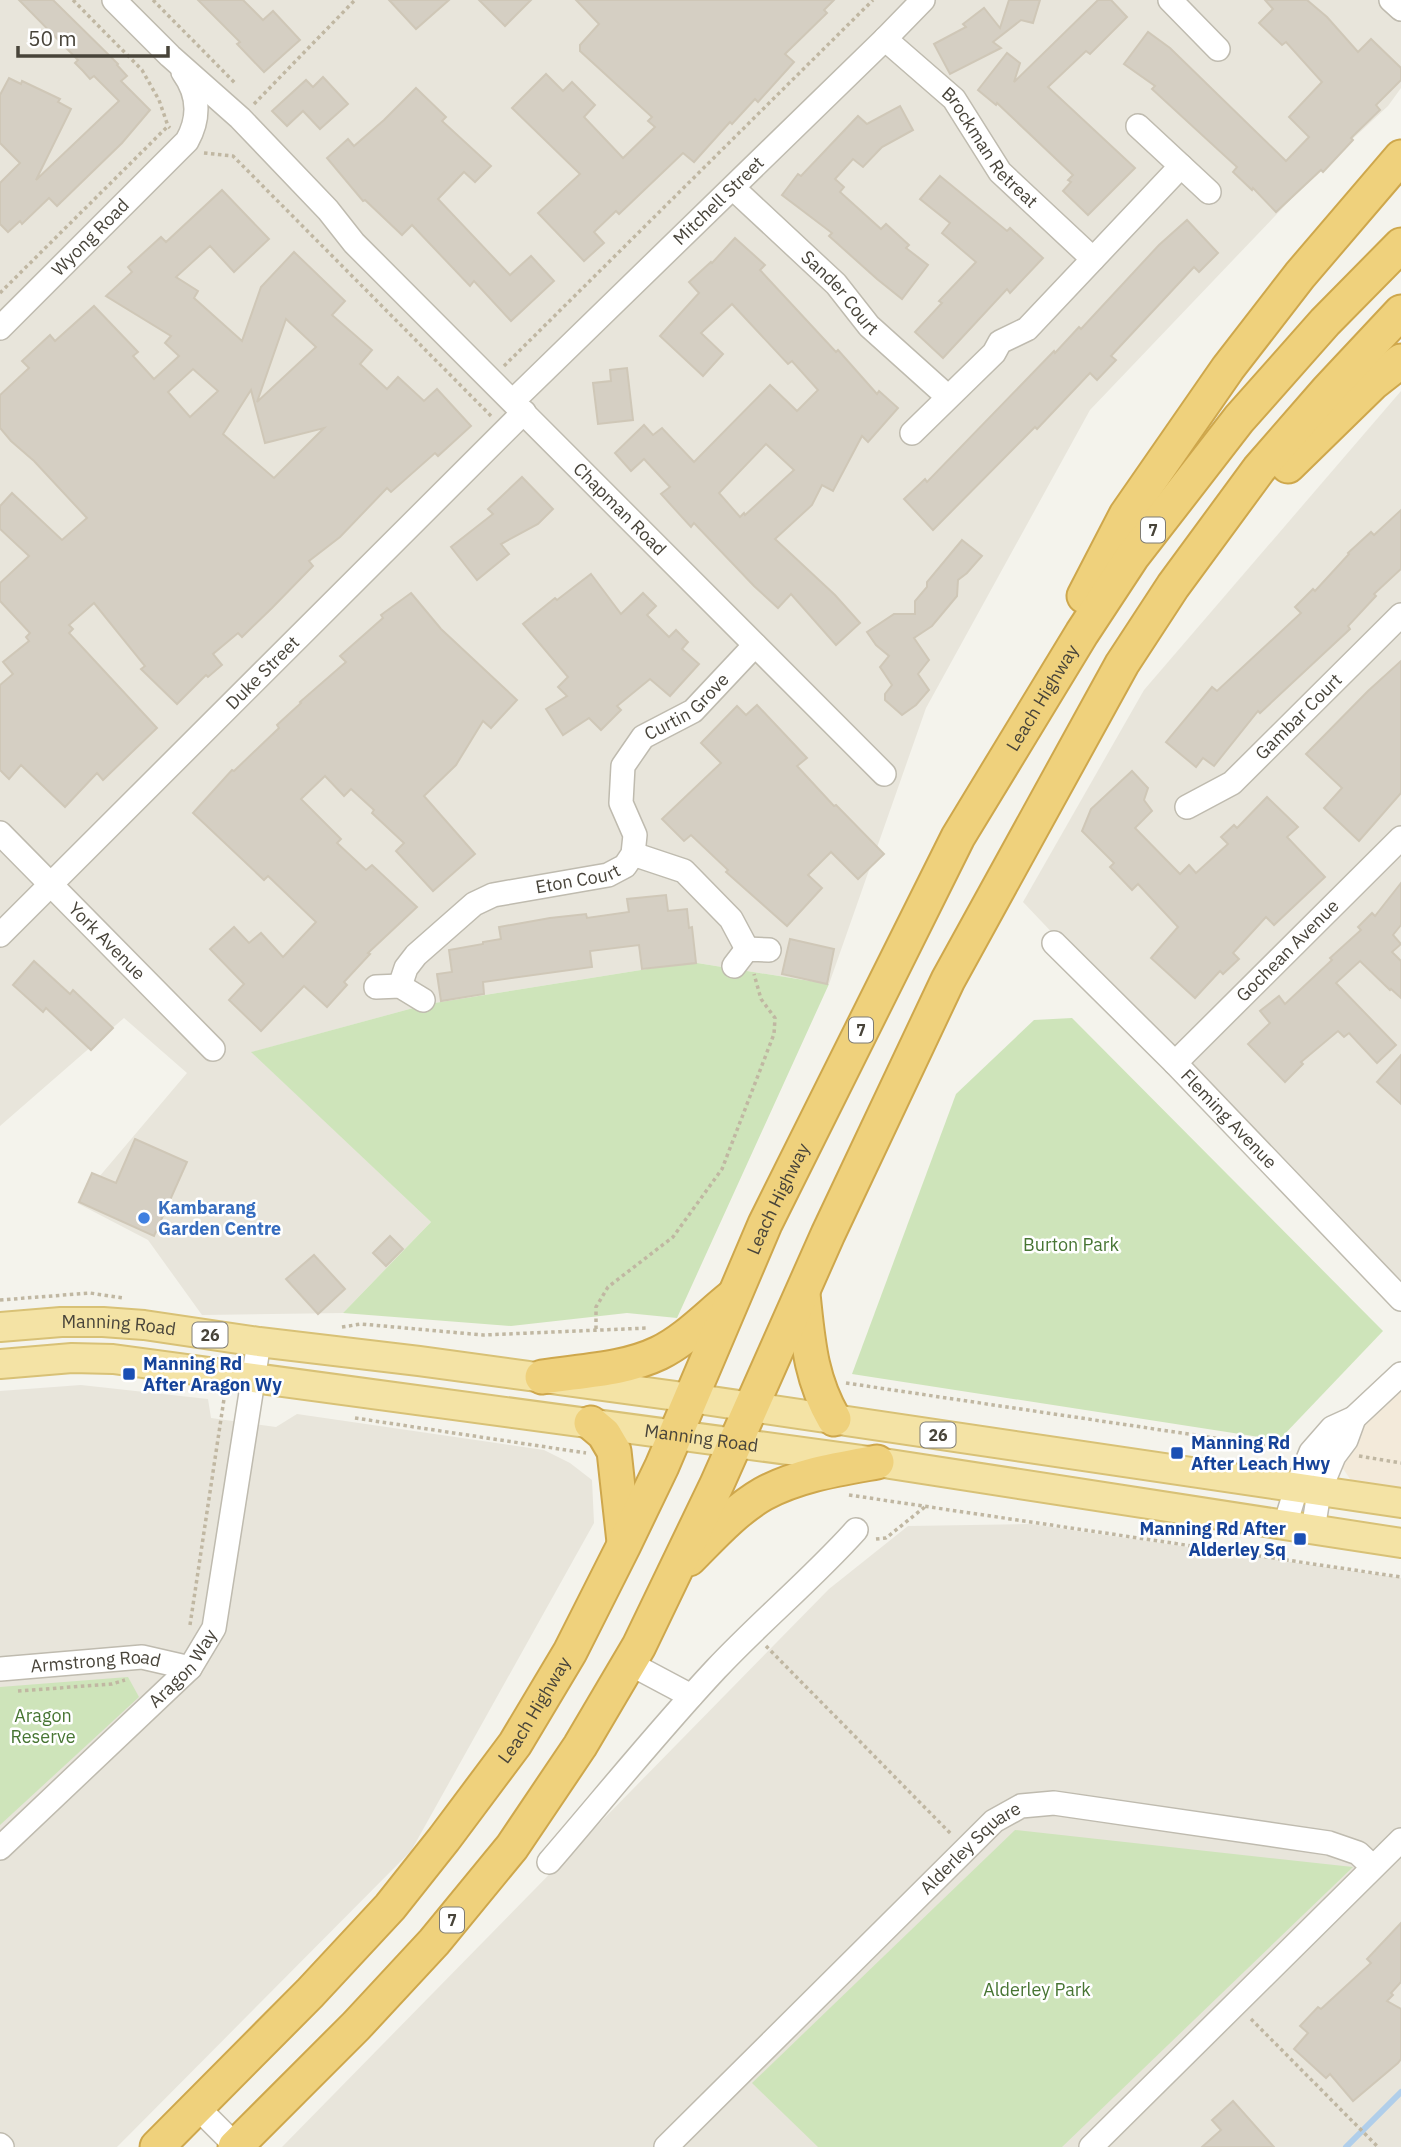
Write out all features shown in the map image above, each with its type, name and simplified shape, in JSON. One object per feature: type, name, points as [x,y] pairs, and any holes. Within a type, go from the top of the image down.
[{"type":"highway","points":[[958,837],[1126,515],[1228,368],[1300,275],[1401,157]]},
{"type":"highway","name":"Leach Highway","points":[[156,2147],[310,1993],[381,1916],[444,1839],[515,1744],[570,1652],[624,1545],[691,1398],[765,1224],[958,837],[1132,556],[1239,419],[1325,322],[1401,245]]},
{"type":"highway","name":"7","points":[[236,2147],[356,2026],[434,1942],[503,1857],[580,1746],[629,1663],[674,1575],[736,1443],[828,1234],[948,981],[1115,676],[1173,586],[1259,469],[1401,312]]},
{"type":"highway","points":[[1173,586],[1274,479],[1373,383],[1401,360]]},
{"type":"highway","points":[[803,1292],[809,1355],[822,1399],[834,1419]]},
{"type":"highway","points":[[542,1377],[624,1365],[645,1359],[666,1349],[736,1294]]},
{"type":"highway","points":[[591,1439],[604,1434],[614,1451],[624,1545]]},
{"type":"highway","points":[[674,1575],[719,1530],[761,1495],[805,1477],[877,1462]]},
{"type":"main road","name":"Manning Road","points":[[0,1327],[61,1322],[144,1325],[691,1398],[1401,1503]]},
{"type":"main road","name":"Manning Road","points":[[0,1364],[72,1358],[113,1359],[254,1380],[591,1439],[675,1434],[877,1462],[1401,1543]]},
{"type":"street","name":"Chapman Road","points":[[114,0],[170,56],[240,118],[328,210],[354,243],[884,774]]},
{"type":"street","name":"Mitchell Street","points":[[519,406],[923,0]]},
{"type":"street","points":[[1170,0],[1218,49]]},
{"type":"street","points":[[1391,0],[1401,9]]},
{"type":"street","name":"Brockman Retreat","points":[[884,40],[954,99],[1000,172],[1093,259]]},
{"type":"street","name":"Chapman Road","points":[[170,56],[186,76],[195,94],[195,125],[185,145]]},
{"type":"street","points":[[1138,126],[1209,192]]},
{"type":"street","name":"Wyong Road","points":[[0,328],[185,145]]},
{"type":"street","points":[[912,433],[994,353],[1000,342],[1027,329],[1181,166]]},
{"type":"street","name":"Sander Court","points":[[733,188],[836,284],[869,326],[948,397]]},
{"type":"street","name":"Duke Street","points":[[0,935],[504,430],[519,406]]},
{"type":"street","name":"Gambar Court","points":[[1186,807],[1232,783],[1401,615]]},
{"type":"street","name":"Curtin Grove","points":[[633,854],[635,835],[621,803],[623,766],[643,737],[693,711],[755,645]]},
{"type":"street","name":"York Avenue","points":[[0,833],[213,1049]]},
{"type":"street","name":"Gochean Avenue","points":[[1175,1063],[1401,838]]},
{"type":"street","name":"Eton Court","points":[[400,986],[406,968],[416,956],[474,904],[493,895],[608,875],[625,866],[633,854],[684,871],[731,919],[750,955]]},
{"type":"street","name":"Fleming Avenue","points":[[1054,943],[1175,1063],[1401,1299]]},
{"type":"street","points":[[376,987],[400,986],[423,999]]},
{"type":"street","name":"Aragon Way","points":[[0,1848],[190,1668],[214,1628],[259,1342]]},
{"type":"street","points":[[1299,1527],[1311,1452],[1332,1428],[1354,1418],[1401,1374]]},
{"type":"street","points":[[1307,1490],[1346,1440],[1354,1418]]},
{"type":"street","points":[[549,1862],[691,1696],[853,1534]]},
{"type":"street","name":"Armstrong Road","points":[[0,1669],[142,1657],[190,1668]]},
{"type":"street","points":[[629,1663],[691,1696]]},
{"type":"street","name":"Alderley Square","points":[[666,2147],[994,1821],[1021,1806],[1054,1803],[1329,1843],[1357,1853],[1373,1867]]},
{"type":"street","points":[[1091,2147],[1401,1840]]},
{"type":"street","points":[[196,2106],[236,2147]]},
{"type":"path","points":[[73,0],[142,69],[159,100],[168,126],[185,145],[206,154],[233,156],[504,430]]},
{"type":"path","points":[[153,0],[237,84]]},
{"type":"path","points":[[240,118],[355,0]]},
{"type":"path","points":[[491,379],[873,0]]},
{"type":"path","points":[[0,293],[168,126]]},
{"type":"path","points":[[596,1329],[596,1307],[608,1287],[674,1237],[722,1169],[774,1034],[775,1018],[761,999],[750,955]]},
{"type":"path","points":[[0,1300],[90,1293],[127,1298]]},
{"type":"path","points":[[337,1327],[361,1324],[483,1335],[652,1328],[666,1349]]},
{"type":"path","points":[[816,1379],[831,1375],[842,1382],[1311,1452]]},
{"type":"path","points":[[190,1625],[224,1399]]},
{"type":"path","points":[[348,1417],[591,1439]]},
{"type":"path","points":[[1334,1456],[1352,1455],[1401,1463]]},
{"type":"path","points":[[844,1495],[1401,1577]]},
{"type":"path","points":[[853,1534],[862,1541],[886,1538],[926,1506]]},
{"type":"path","points":[[753,1632],[965,1849]]},
{"type":"path","points":[[1235,2002],[1378,2147]]},
{"type":"shaded area","points":[[0,0],[1401,0],[1401,88],[1388,106],[1316,173],[1090,410],[926,708],[829,984],[691,962],[428,1004],[252,1052],[431,1222],[343,1313],[202,1315],[148,1240],[77,1203],[187,1073],[124,1018],[0,1126]]},
{"type":"shaded area","points":[[1401,391],[1401,1300],[1023,902],[1144,690]]},
{"type":"shaded area","points":[[81,1385],[208,1399],[211,1418],[276,1427],[297,1414],[544,1450],[570,1463],[592,1480],[594,1523],[411,1851],[117,2147],[0,2147],[0,1391]]},
{"type":"shaded area","points":[[1401,1386],[1401,1495],[1356,1488],[1342,1467],[1351,1436]]},
{"type":"shaded area","points":[[1031,1524],[1401,1578],[1401,2147],[282,2147],[829,1589],[908,1526]]},
{"type":"green space","points":[[691,962],[829,984],[677,1318],[627,1313],[511,1326],[343,1313],[431,1222],[251,1052],[428,1004]]},
{"type":"green space","name":"Burton Park","points":[[1072,1018],[1383,1331],[1279,1440],[852,1374],[956,1094],[1034,1020]]},
{"type":"green space","name":"Aragon Reserve","points":[[128,1677],[139,1697],[0,1825],[0,1687]]},
{"type":"green space","name":"Alderley Park","points":[[1015,1830],[1353,1867],[1062,2147],[818,2147],[752,2083]]},
{"type":"building","points":[[19,0],[53,0],[118,64],[127,76],[121,81],[150,110],[122,143],[57,206],[49,198],[22,224],[20,221],[8,232],[0,224],[0,183],[20,163],[0,143],[0,95],[9,78],[21,84],[22,81],[60,99],[58,102],[71,109],[36,180],[119,101],[94,76],[90,79],[75,63],[78,60]]},
{"type":"building","points":[[198,0],[243,0],[263,20],[273,11],[300,40],[264,72],[237,44],[240,42]]},
{"type":"building","points":[[389,0],[449,0],[416,29]]},
{"type":"building","points":[[479,0],[531,0],[505,26]]},
{"type":"building","points":[[576,0],[834,0],[824,10],[827,13],[785,54],[794,62],[758,102],[755,99],[732,124],[730,122],[694,162],[683,153],[619,214],[616,211],[594,232],[604,243],[584,261],[538,213],[580,174],[512,108],[546,74],[563,91],[572,82],[595,105],[584,117],[623,158],[655,127],[648,121],[652,117],[580,51],[580,45],[599,24]]},
{"type":"building","points":[[1009,0],[1040,0],[1033,23],[1021,20],[993,42],[1001,48],[950,74],[934,44],[966,27],[963,24],[984,8],[1000,28]]},
{"type":"building","points":[[1098,0],[1111,0],[1127,17],[1090,54],[1086,51],[1048,87],[1135,168],[1088,215],[1063,191],[1073,175],[997,103],[996,105],[978,90],[1007,53],[1020,63],[1014,82]]},
{"type":"building","points":[[1265,0],[1307,0],[1327,17],[1358,52],[1371,39],[1401,68],[1401,80],[1376,105],[1380,110],[1351,138],[1353,140],[1323,172],[1321,170],[1276,212],[1233,172],[1237,167],[1152,89],[1155,86],[1124,64],[1148,32],[1170,48],[1286,161],[1309,137],[1289,117],[1322,82],[1286,42],[1282,45],[1259,23],[1273,9]]},
{"type":"building","points":[[323,77],[348,104],[320,129],[303,111],[287,126],[272,111],[306,80],[313,87]]},
{"type":"building","points":[[416,88],[446,117],[442,121],[491,166],[475,182],[464,172],[438,199],[510,275],[531,256],[554,281],[511,321],[474,281],[470,286],[412,225],[402,235],[363,201],[327,158],[348,139],[354,146]]},
{"type":"building","points":[[900,106],[913,130],[882,147],[863,167],[853,159],[835,179],[844,187],[840,192],[881,229],[886,224],[909,245],[906,248],[928,265],[902,299],[829,236],[832,233],[782,195],[798,174],[801,176],[858,116],[867,124]]},
{"type":"building","points":[[940,176],[1007,231],[1010,228],[1043,258],[1010,293],[1007,289],[943,358],[915,332],[942,303],[939,301],[976,262],[942,233],[950,223],[920,199]]},
{"type":"building","points":[[222,190],[269,239],[234,272],[210,246],[176,277],[198,291],[194,298],[242,341],[261,287],[294,252],[345,301],[332,315],[372,350],[360,364],[387,389],[398,377],[424,401],[437,389],[471,426],[438,456],[435,453],[391,492],[387,488],[340,537],[309,561],[313,566],[272,608],[242,637],[238,633],[213,654],[222,665],[208,677],[206,675],[177,704],[141,669],[145,666],[94,603],[69,625],[73,629],[69,633],[157,728],[103,780],[97,773],[65,807],[21,765],[9,779],[0,770],[0,685],[13,674],[3,662],[29,641],[26,637],[30,633],[0,601],[0,583],[29,556],[0,529],[0,506],[12,493],[62,540],[87,518],[0,428],[0,395],[29,368],[22,361],[50,335],[55,341],[94,306],[138,352],[133,356],[154,379],[179,356],[165,343],[171,336],[106,296],[132,272],[128,267],[161,237],[166,242]],"holes":[[[286,319],[316,347],[257,402]],[[193,369],[218,391],[190,417],[168,392]],[[251,390],[265,443],[324,428],[274,478],[223,434]]]},
{"type":"building","points":[[1187,220],[1218,253],[1199,272],[1194,267],[1111,356],[1116,360],[1097,380],[1090,373],[1037,429],[1035,427],[933,530],[904,499],[925,479],[927,482],[1054,351],[1055,353],[1079,327],[1081,329],[1159,245]]},
{"type":"building","points":[[735,238],[765,265],[760,270],[836,352],[838,350],[877,394],[879,391],[898,408],[868,442],[862,436],[833,491],[822,485],[812,505],[775,539],[835,595],[860,623],[836,645],[791,594],[778,608],[694,523],[691,527],[661,494],[670,487],[644,459],[631,471],[615,453],[644,425],[653,435],[662,428],[694,462],[770,385],[797,411],[818,390],[792,361],[788,364],[732,304],[701,333],[723,354],[703,376],[660,336],[699,293],[689,282],[712,263]],"holes":[[[766,444],[794,470],[740,517],[719,493]]]},
{"type":"building","points":[[627,368],[633,420],[598,424],[593,383],[611,381],[610,370]]},
{"type":"building","points":[[522,477],[553,509],[538,524],[501,544],[509,554],[477,580],[451,547],[493,514],[488,509]]},
{"type":"building","points":[[1401,510],[1401,569],[1374,594],[1376,596],[1348,626],[1350,629],[1260,713],[1258,711],[1214,766],[1203,758],[1196,767],[1166,742],[1212,687],[1217,691],[1301,613],[1295,607],[1313,589],[1315,591],[1348,553],[1371,532],[1374,535]]},
{"type":"building","points":[[962,540],[982,556],[958,580],[957,596],[932,626],[914,638],[929,660],[918,674],[929,690],[916,705],[902,715],[885,700],[885,694],[892,685],[880,667],[889,656],[876,645],[867,632],[894,614],[915,614],[915,601],[927,587],[927,582]]},
{"type":"building","points":[[591,574],[621,614],[643,593],[656,606],[647,615],[669,637],[676,630],[688,642],[682,649],[699,664],[670,696],[650,679],[617,706],[621,710],[601,730],[589,718],[563,735],[546,709],[567,696],[558,687],[568,677],[523,624]]},
{"type":"building","points":[[411,593],[441,629],[517,700],[491,728],[483,721],[456,765],[424,796],[475,854],[433,891],[396,851],[404,843],[372,813],[374,810],[351,789],[344,796],[325,776],[301,799],[341,839],[337,843],[366,870],[372,865],[417,907],[368,953],[370,954],[344,982],[347,985],[327,1007],[304,986],[261,1031],[229,1000],[244,984],[210,949],[234,927],[249,943],[261,933],[283,957],[316,922],[268,876],[264,880],[193,813],[232,770],[279,728],[277,725],[300,702],[346,662],[340,656],[383,618],[381,615]]},
{"type":"building","points":[[1401,661],[1401,793],[1359,841],[1324,808],[1342,788],[1306,754]]},
{"type":"building","points":[[757,705],[807,758],[797,766],[884,854],[858,879],[831,852],[808,875],[822,888],[787,926],[726,872],[728,870],[691,835],[684,841],[662,819],[721,763],[701,743],[737,706],[746,715]]},
{"type":"building","points":[[1132,771],[1148,788],[1144,800],[1152,811],[1135,828],[1180,874],[1189,865],[1196,873],[1228,844],[1221,837],[1234,825],[1237,828],[1267,797],[1298,827],[1287,837],[1325,877],[1274,925],[1266,917],[1233,953],[1239,959],[1223,974],[1220,971],[1195,998],[1151,958],[1178,927],[1138,884],[1132,890],[1110,867],[1114,863],[1082,831],[1091,809]]},
{"type":"building","points":[[1401,883],[1401,925],[1393,935],[1401,944],[1392,952],[1401,961],[1401,998],[1360,961],[1336,983],[1396,1045],[1377,1063],[1349,1033],[1344,1037],[1338,1031],[1301,1062],[1303,1064],[1285,1082],[1248,1044],[1270,1023],[1260,1011],[1279,996],[1285,1004],[1361,930],[1358,927],[1372,913],[1375,916]]},
{"type":"building","points":[[666,895],[668,911],[687,909],[696,963],[642,969],[639,945],[590,951],[592,967],[483,982],[484,994],[441,1001],[437,974],[452,972],[449,950],[501,939],[499,927],[550,918],[586,914],[587,918],[629,912],[627,899]]},
{"type":"building","points":[[790,939],[834,949],[827,984],[782,974]]},
{"type":"building","points":[[34,961],[70,994],[73,990],[113,1028],[91,1050],[46,1008],[43,1012],[13,985]]},
{"type":"building","points":[[1401,1055],[1401,1104],[1377,1082]]},
{"type":"building","points":[[135,1139],[187,1162],[154,1236],[79,1202],[92,1173],[116,1183]]},
{"type":"building","points":[[390,1236],[403,1249],[386,1266],[373,1253]]},
{"type":"building","points":[[314,1255],[345,1289],[318,1314],[286,1279]]},
{"type":"building","points":[[1401,1923],[1401,1982],[1387,2001],[1401,2009],[1401,2059],[1353,2101],[1330,2074],[1326,2078],[1294,2049],[1308,2033],[1300,2026],[1318,2007],[1321,2009],[1371,1963],[1367,1959]]},
{"type":"building","points":[[1233,2101],[1274,2147],[1202,2147],[1221,2130],[1212,2120]]},
{"type":"waterway","points":[[1346,2147],[1401,2092]]},
{"type":"place","name":"Kambarang Garden Centre","points":[[144,1218]]},
{"type":"place","name":"Manning Rd After Aragon Wy","points":[[129,1374]]},
{"type":"place","name":"Manning Rd After Leach Hwy","points":[[1177,1453]]},
{"type":"place","name":"Manning Rd After Alderley Sq","points":[[1300,1539]]}]
